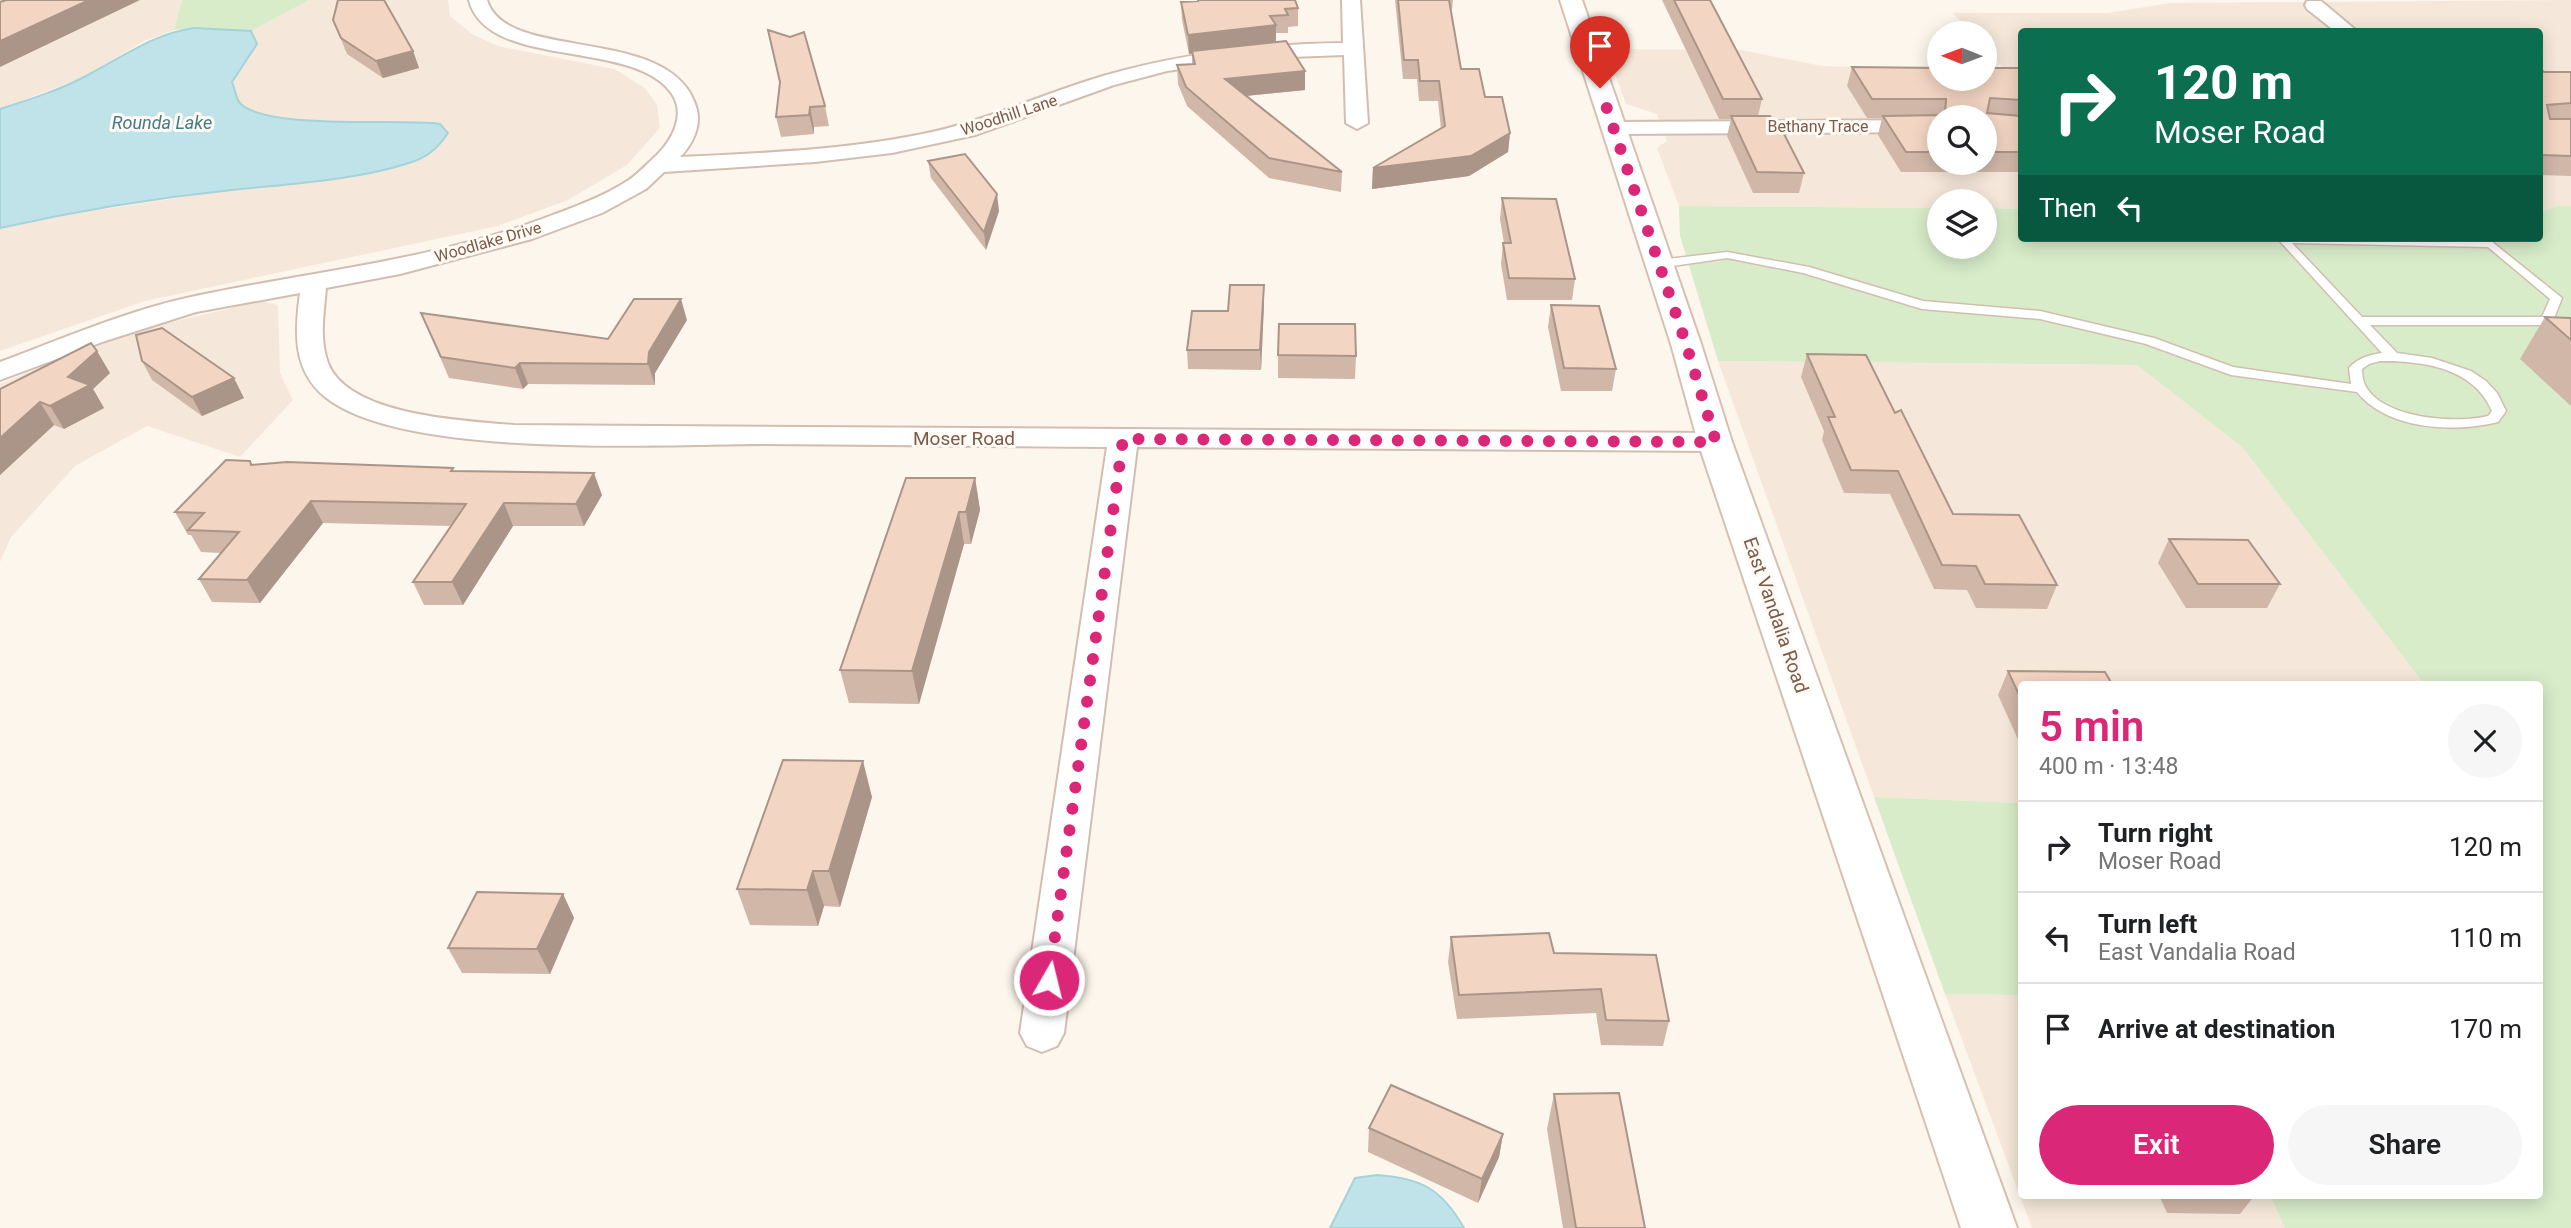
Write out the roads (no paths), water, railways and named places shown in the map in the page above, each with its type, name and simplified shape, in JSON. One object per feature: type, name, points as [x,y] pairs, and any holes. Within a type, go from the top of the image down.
[{"type":"street","name":"Woodlake Drive","points":[[0,372],[96,335],[191,305],[400,267],[524,234],[593,208],[638,184],[681,144],[688,118],[682,92],[662,75],[632,61],[554,45],[499,29],[481,11],[478,0]]},
{"type":"street","points":[[1351,0],[1357,123]]},
{"type":"street","name":"East Vandalia Road","points":[[1571,0],[1716,442],[1990,1228]]},
{"type":"street","points":[[2314,5],[2344,28]]},
{"type":"street","name":"Woodhill Lane","points":[[661,165],[824,154],[904,144],[968,130],[1109,80],[1169,65],[1245,54],[1354,49]]},
{"type":"street","name":"Bethany Trace","points":[[1613,128],[1927,126]]},
{"type":"street","name":"Moser Road","points":[[314,284],[308,334],[319,373],[344,399],[399,418],[451,429],[514,435],[1716,442]]},
{"type":"street","points":[[1042,1033],[1123,439]]},
{"type":"lane","points":[[2284,242],[2393,357]]},
{"type":"lane","points":[[2359,321],[2547,321],[2556,298],[2491,244],[2407,242]]},
{"type":"lane","points":[[1659,264],[1727,255],[1805,270],[1922,305],[2040,315],[2150,341],[2231,371],[2361,389]]},
{"type":"lane","points":[[2393,357],[2424,360],[2469,377],[2486,388],[2496,400],[2499,411],[2493,419],[2480,425],[2438,425],[2393,411],[2361,389],[2354,378],[2355,368],[2364,361],[2393,357]]},
{"type":"water","name":"Rounda Lake","points":[[194,28],[251,31],[257,44],[232,82],[239,102],[253,111],[302,120],[440,124],[448,133],[437,147],[423,157],[369,173],[145,201],[0,228],[0,109],[66,86],[165,35]]},
{"type":"water","points":[[1377,1175],[1406,1179],[1429,1188],[1447,1204],[1464,1228],[1330,1228],[1355,1178]]}]
